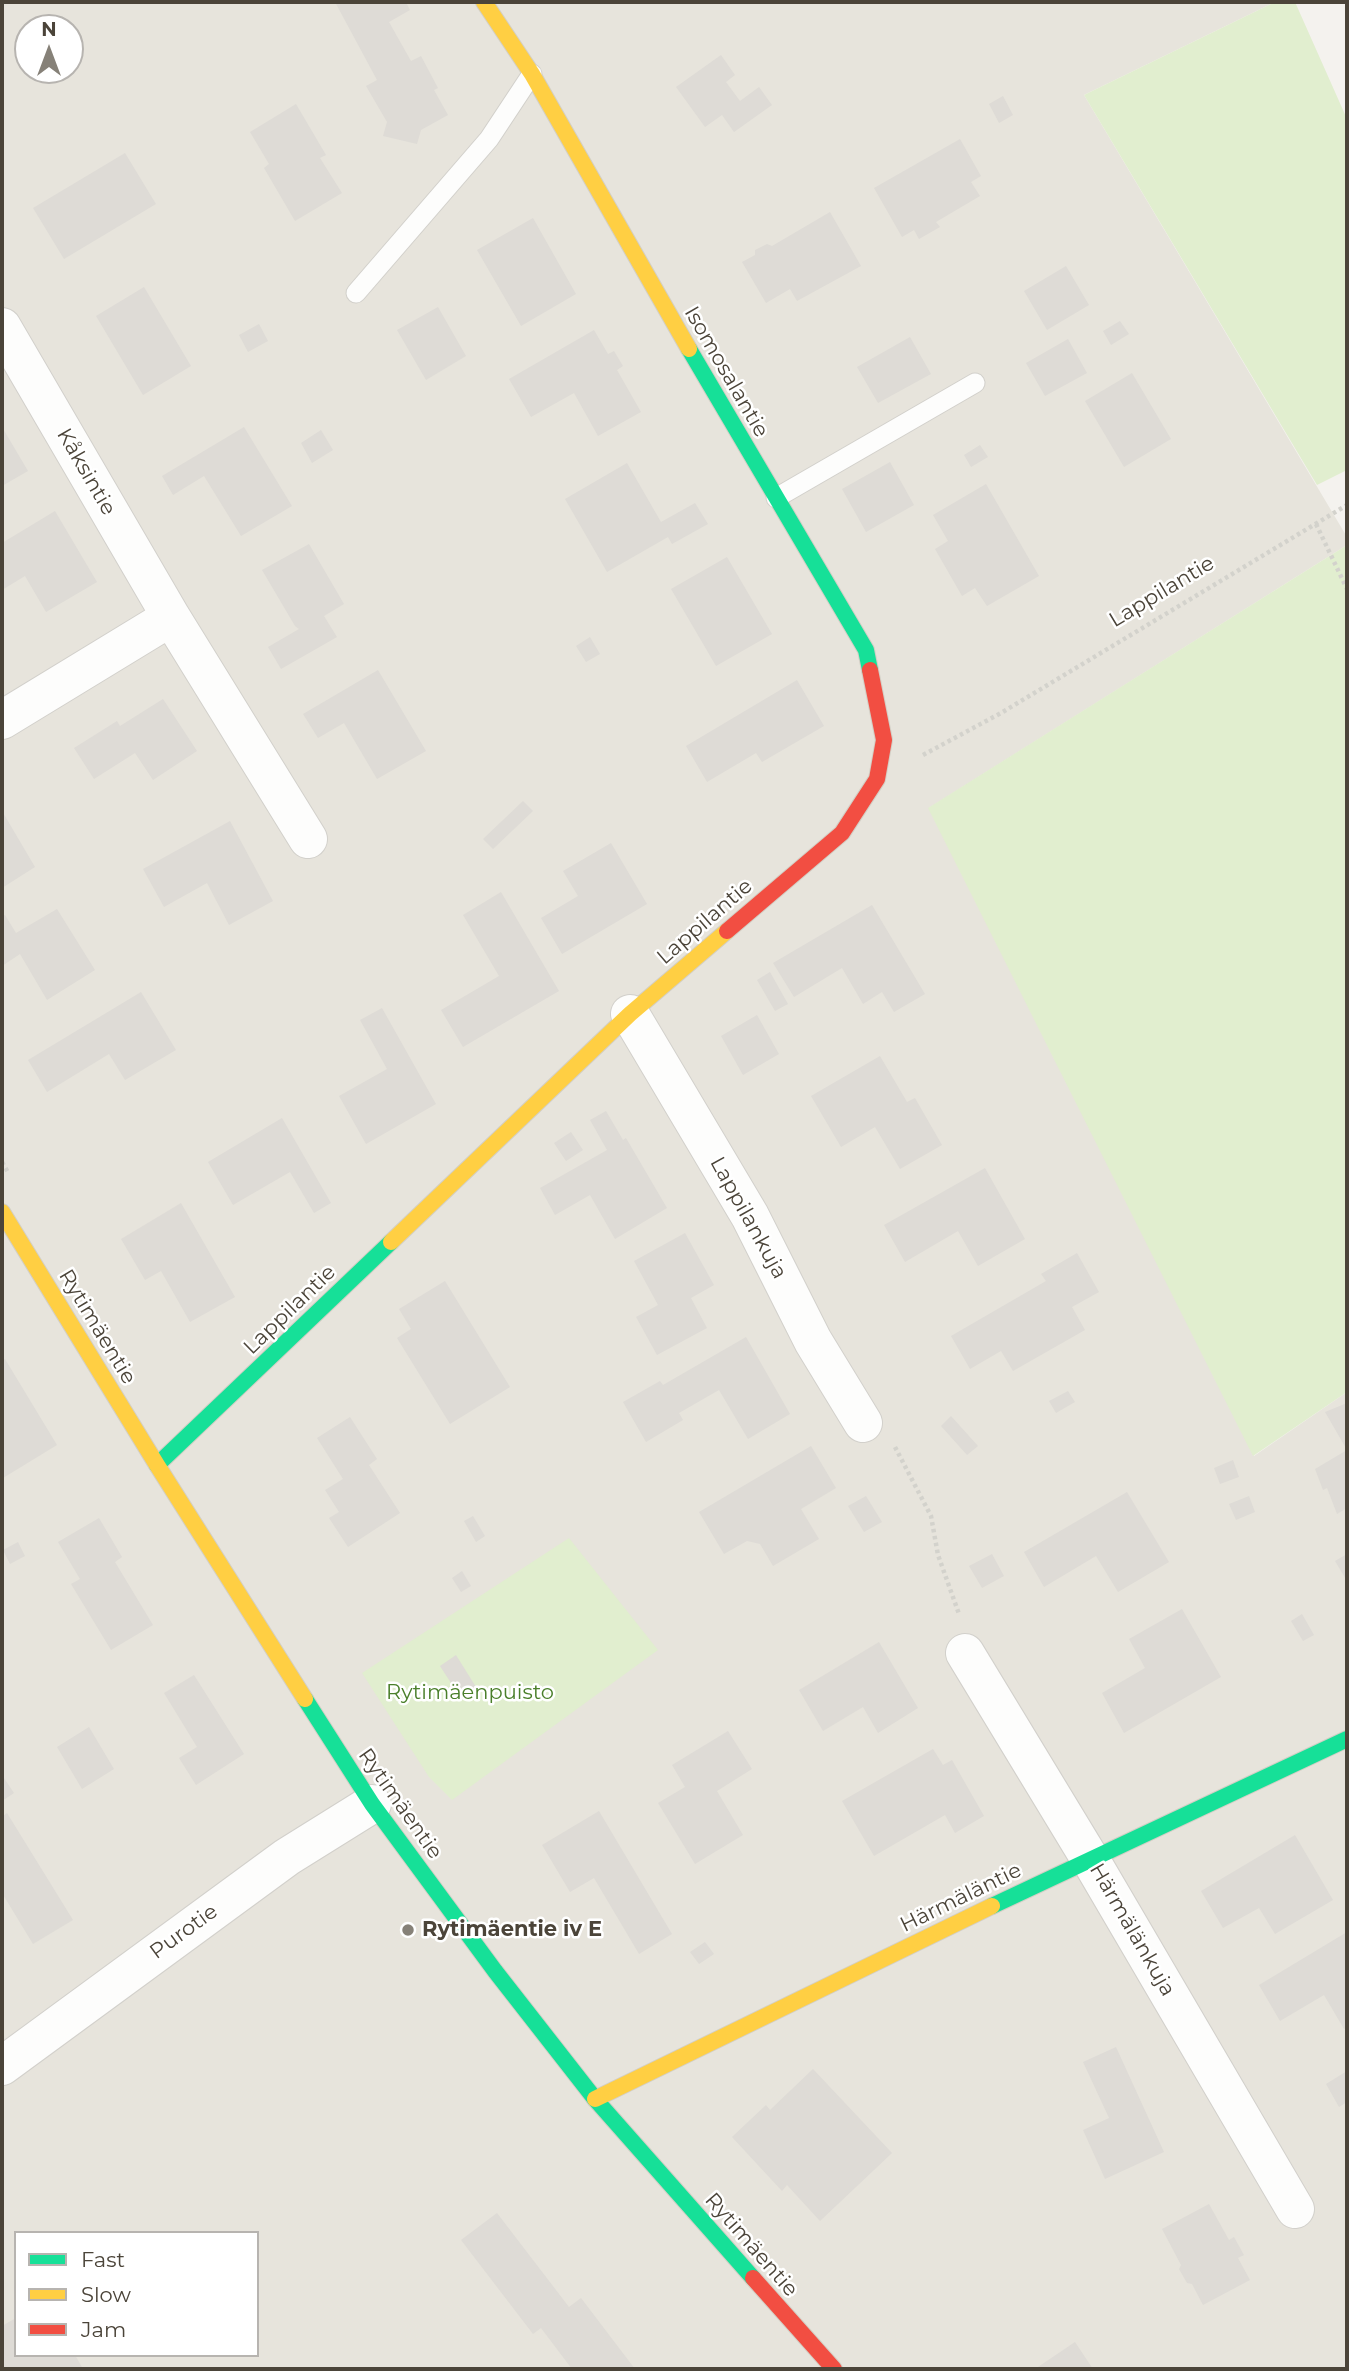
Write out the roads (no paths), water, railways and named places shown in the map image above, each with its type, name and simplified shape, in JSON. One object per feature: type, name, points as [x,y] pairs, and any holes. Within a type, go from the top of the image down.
[{"type":"street","name":"Isomosalantie","points":[[484,2],[532,74],[731,424],[866,650],[884,740],[877,779]]},
{"type":"street","name":"Kåksintie","points":[[2,327],[171,617],[308,839]]},
{"type":"street","points":[[2,720],[171,617]]},
{"type":"street","name":"Lappilantie","points":[[157,1465],[630,1014],[842,833],[877,779]]},
{"type":"street","name":"Lappilankuja","points":[[630,1014],[750,1216],[813,1341],[863,1423]]},
{"type":"street","name":"Rytimäentie","points":[[2,1212],[157,1465],[372,1804],[495,1971],[595,2099],[834,2369]]},
{"type":"street","name":"Härmälänkuja","points":[[965,1653],[1090,1859],[1295,2209]]},
{"type":"street","name":"Härmäläntie","points":[[595,2099],[1090,1859],[1347,1739]]},
{"type":"street","name":"Purotie","points":[[2,2066],[287,1857],[372,1804]]},
{"type":"lane","points":[[356,293],[489,139],[532,74]]},
{"type":"lane","points":[[776,498],[975,383]]},
{"type":"place","name":"Rytimäentie iv E","points":[[408,1930]]},
{"type":"park label","name":"Rytimäenpuisto","points":[[470,1693]]}]
